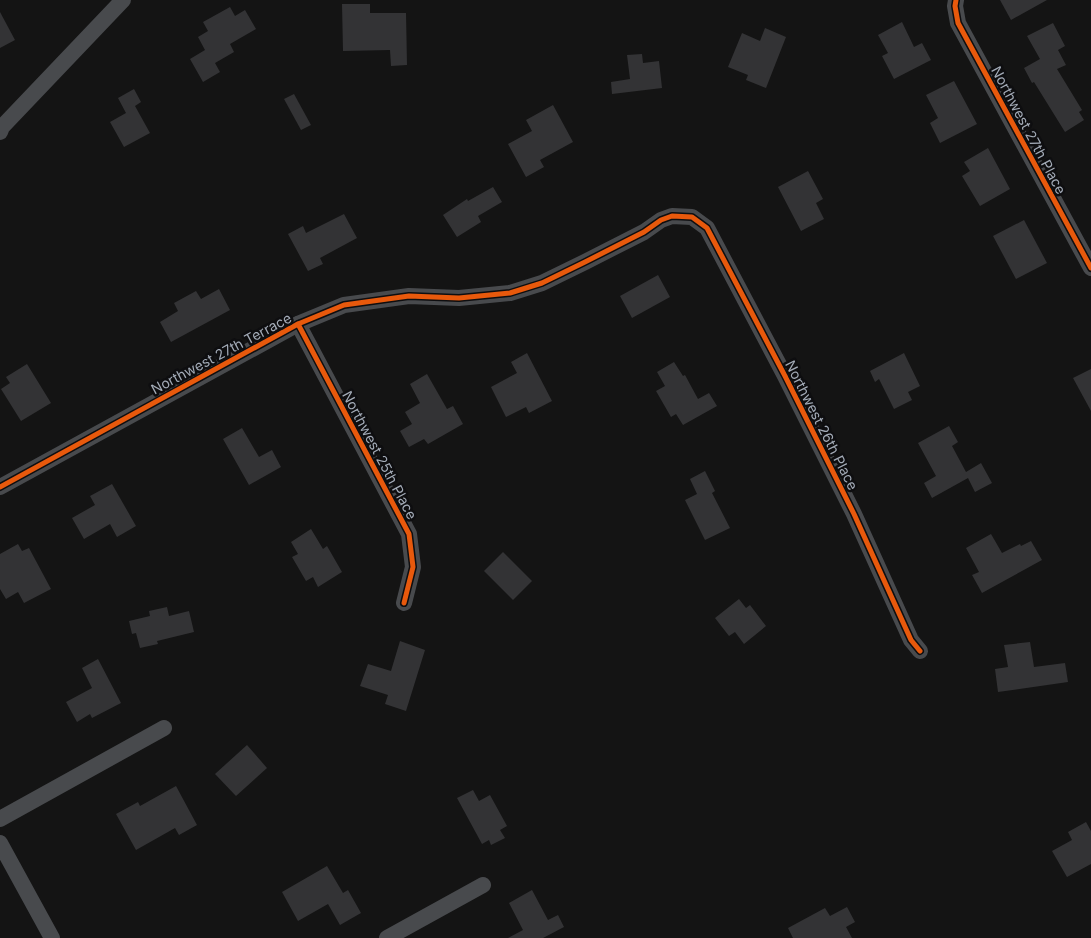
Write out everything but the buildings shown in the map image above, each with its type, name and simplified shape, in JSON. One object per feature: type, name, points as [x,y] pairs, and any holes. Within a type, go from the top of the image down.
[{"type":"street","points":[[0,132],[2,126],[123,0]]},
{"type":"street","name":"Northwest 27th Place","points":[[956,0],[955,6],[958,23],[1091,268]]},
{"type":"street","name":"Northwest 27th Terrace","points":[[0,487],[298,324],[344,305],[409,296],[459,298],[510,293],[542,283],[586,262],[644,232],[662,220],[672,216],[692,217]]},
{"type":"street","name":"Northwest 26th Place","points":[[692,217],[707,228],[854,514],[911,640],[920,651]]},
{"type":"street","name":"Northwest 25th Place","points":[[298,324],[410,534],[413,567],[404,603]]},
{"type":"street","points":[[0,819],[164,728]]},
{"type":"street","points":[[0,842],[52,938]]},
{"type":"street","points":[[387,938],[483,885]]},
{"type":"cycle path","points":[[956,0],[955,6],[958,23],[1091,268]]},
{"type":"cycle path","points":[[0,487],[298,324],[344,305],[409,296],[459,298],[510,293],[542,283],[644,232],[661,220],[672,216],[692,217],[707,228],[785,376],[854,514],[911,640],[920,651]]},
{"type":"cycle path","points":[[298,324],[409,534],[413,567],[404,603]]}]
